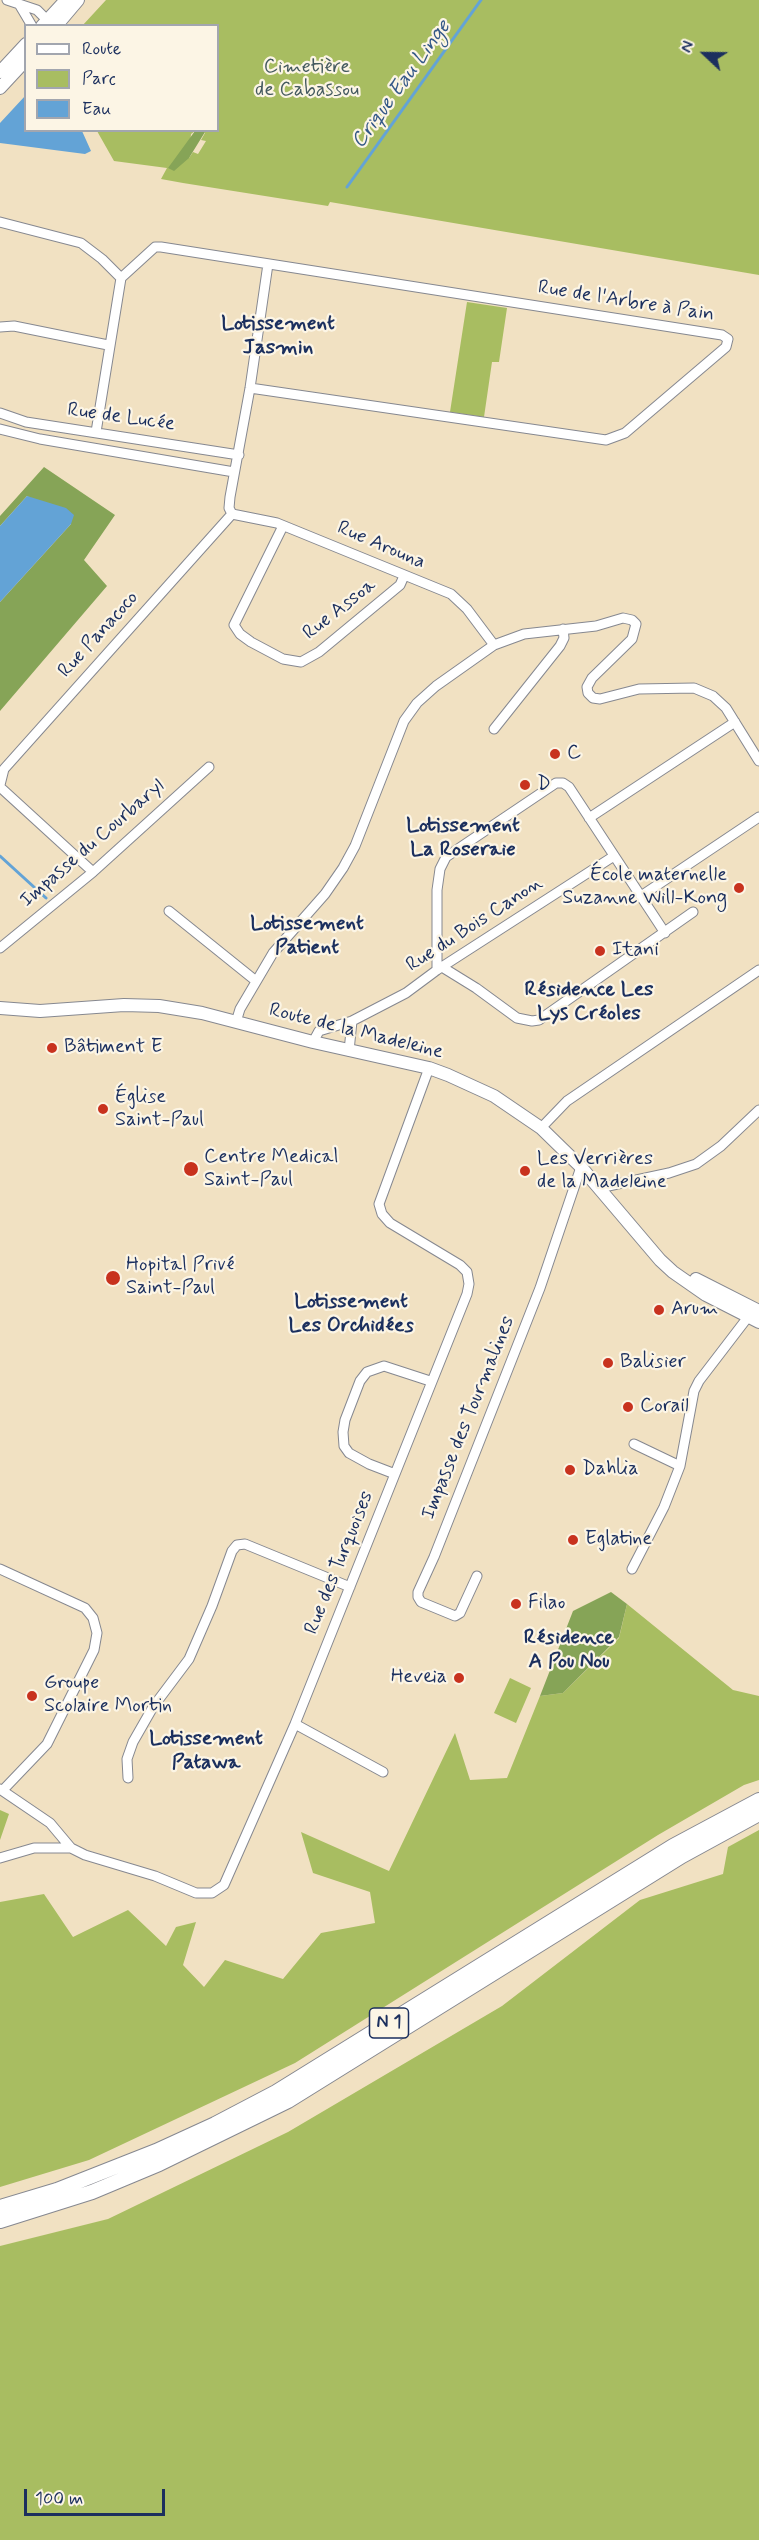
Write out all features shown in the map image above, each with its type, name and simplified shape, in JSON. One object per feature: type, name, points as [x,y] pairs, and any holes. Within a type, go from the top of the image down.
[{"type":"main road","points":[[48,24],[66,0]]},
{"type":"main road","points":[[48,24],[78,0]]},
{"type":"main road","points":[[0,72],[24,46]]},
{"type":"main road","points":[[0,88],[24,62]]},
{"type":"main road","name":"Route de la Madeleine","points":[[0,1008],[40,1011],[124,1005],[159,1006],[429,1068],[494,1096],[541,1128],[581,1167],[642,1239],[689,1276],[737,1302],[755,1316]]},
{"type":"main road","name":"N 1","points":[[0,2207],[57,2190],[156,2151],[215,2124],[276,2092],[673,1845],[759,1800]]},
{"type":"main road","name":"N 1","points":[[0,2221],[92,2192],[159,2164],[288,2101],[682,1856],[759,1814]]},
{"type":"street","points":[[12,1],[37,10],[48,24]]},
{"type":"street","points":[[12,1],[30,24]]},
{"type":"street","points":[[0,222],[81,243],[121,278]]},
{"type":"street","points":[[96,432],[108,345],[121,278],[148,252],[161,247],[268,264],[250,388],[230,497],[229,508],[232,514]]},
{"type":"street","name":"Rue de l'Arbre à Pain","points":[[250,388],[606,440],[625,433],[726,347],[728,339],[722,335],[268,264]]},
{"type":"street","points":[[0,327],[14,326],[108,345]]},
{"type":"street","name":"Rue de Lucée","points":[[0,413],[26,422],[239,455]]},
{"type":"street","points":[[0,429],[40,439],[234,472]]},
{"type":"street","name":"Rue Arouna","points":[[232,514],[283,526],[456,597],[494,645]]},
{"type":"street","name":"Rue Panacoco","points":[[93,872],[0,786],[4,769],[232,514]]},
{"type":"street","name":"Rue Assoa","points":[[283,526],[234,625],[240,634],[251,642],[283,659],[301,662],[319,652],[400,585],[404,576]]},
{"type":"street","points":[[236,1022],[240,1009],[273,953],[325,894],[343,868],[355,846],[404,721],[417,703],[436,686],[494,645],[524,634],[596,626],[623,618],[632,620],[636,624],[636,632],[632,639],[592,678],[587,687],[588,693],[593,698],[600,699],[639,689],[694,688],[712,696],[726,708],[759,761]]},
{"type":"street","points":[[494,729],[560,646],[564,638],[563,629]]},
{"type":"street","points":[[589,818],[735,722]]},
{"type":"street","name":"Impasse du Courbaryl","points":[[0,948],[93,872],[209,767]]},
{"type":"street","points":[[665,933],[569,787],[560,783],[554,784],[446,857],[440,869],[437,890],[439,968],[476,988],[518,1018],[532,1022],[539,1020],[665,933],[693,912]]},
{"type":"street","points":[[641,896],[759,817]]},
{"type":"street","name":"Rue du Bois Canon","points":[[313,1042],[319,1031],[352,1021],[406,993],[439,968],[614,856]]},
{"type":"street","points":[[170,911],[256,981]]},
{"type":"street","points":[[541,1128],[567,1101],[759,970]]},
{"type":"street","points":[[350,1051],[352,1021]]},
{"type":"street","name":"Rue des Turquoises","points":[[0,1858],[34,1848],[70,1848],[85,1856],[155,1876],[196,1893],[218,1891],[224,1885],[295,1724],[430,1381],[467,1294],[469,1284],[467,1272],[460,1265],[390,1223],[382,1215],[379,1204],[429,1068]]},
{"type":"street","points":[[598,1188],[669,1173],[696,1164],[721,1146],[759,1110]]},
{"type":"street","name":"Impasse des Tourmalines","points":[[477,1575],[459,1613],[455,1616],[421,1602],[418,1597],[418,1592],[434,1557],[540,1288],[581,1167]]},
{"type":"street","points":[[632,1569],[664,1507],[680,1466],[694,1390],[755,1316]]},
{"type":"street","points":[[395,1474],[369,1464],[349,1453],[344,1446],[342,1432],[356,1391],[364,1375],[378,1366],[393,1368],[430,1381]]},
{"type":"street","points":[[634,1444],[680,1466]]},
{"type":"street","points":[[128,1778],[127,1759],[133,1742],[153,1707],[189,1659],[232,1551],[237,1545],[245,1544],[350,1587]]},
{"type":"street","points":[[0,1569],[85,1608],[93,1618],[97,1633],[94,1650],[47,1744],[2,1790],[51,1823],[70,1848]]},
{"type":"street","points":[[295,1724],[382,1772]]},
{"type":"green space","name":"Cimetière de Cabassou","points":[[106,0],[759,0],[759,275],[330,202],[328,206],[161,179],[167,168],[114,161],[98,132],[194,132],[191,134],[189,158],[193,152],[198,154],[206,141],[201,140],[204,132],[219,132],[219,24],[84,24]]},
{"type":"green space","points":[[194,132],[205,132],[189,158],[174,171],[168,168]]},
{"type":"green space","points":[[467,302],[507,308],[499,362],[492,362],[484,417],[450,412]]},
{"type":"green space","points":[[44,467],[115,515],[84,560],[107,586],[0,711],[0,602],[71,524],[27,496],[0,526],[0,516]]},
{"type":"green space","points":[[611,1592],[627,1604],[619,1637],[563,1693],[540,1696],[573,1611]]},
{"type":"green space","points":[[627,1604],[733,1690],[759,1696],[759,1780],[744,1785],[658,1835],[295,2063],[89,2160],[0,2187],[0,1902],[44,1894],[73,1937],[128,1910],[166,1946],[176,1927],[196,1922],[183,1965],[204,1987],[225,1960],[283,1979],[321,1933],[375,1923],[370,1892],[313,1873],[301,1832],[389,1871],[455,1733],[470,1780],[507,1778],[540,1696],[563,1693],[619,1638]]},
{"type":"green space","points":[[510,1678],[531,1688],[516,1723],[494,1713]]},
{"type":"green space","points":[[0,1810],[9,1814],[0,1840]]},
{"type":"green space","points":[[759,1830],[759,2540],[0,2540],[0,2246],[108,2219],[288,2132],[502,2006],[640,1900],[723,1874],[728,1847]]},
{"type":"water","points":[[24,97],[24,132],[82,132],[91,151],[85,154],[0,143],[0,123]]},
{"type":"water","points":[[27,496],[66,508],[74,515],[71,524],[0,602],[0,526]]},
{"type":"waterway","name":"Crique Eau Linge","points":[[347,187],[481,0]]},
{"type":"waterway","points":[[0,856],[46,898]]},
{"type":"place","name":"C","points":[[555,754]]},
{"type":"place","name":"D","points":[[525,785]]},
{"type":"place","name":"École maternelle Suzanne Will-Kong","points":[[739,888]]},
{"type":"place","name":"Itani","points":[[600,951]]},
{"type":"place","name":"Bâtiment E","points":[[52,1048]]},
{"type":"place","name":"Église Saint-Paul","points":[[103,1109]]},
{"type":"place","name":"Centre Medical Saint-Paul","points":[[191,1169]]},
{"type":"place","name":"Les Verrières de la Madeleine","points":[[525,1171]]},
{"type":"place","name":"Hopital Privé Saint-Paul","points":[[113,1278]]},
{"type":"place","name":"Arum","points":[[659,1310]]},
{"type":"place","name":"Balisier","points":[[608,1363]]},
{"type":"place","name":"Corail","points":[[628,1407]]},
{"type":"place","name":"Dahlia","points":[[570,1470]]},
{"type":"place","name":"Eglatine","points":[[573,1540]]},
{"type":"place","name":"Filao","points":[[516,1604]]},
{"type":"place","name":"Heveia","points":[[459,1678]]},
{"type":"place","name":"Groupe Scolaire Mortin","points":[[32,1696]]},
{"type":"district","name":"Lotissement Jasmin","points":[[278,337]]},
{"type":"district","name":"Lotissement La Roseraie","points":[[463,839]]},
{"type":"district","name":"Lotissement Patient","points":[[307,937]]},
{"type":"district","name":"Résidence Les Lys Créoles","points":[[589,1003]]},
{"type":"district","name":"Lotissement Les Orchidées","points":[[351,1315]]},
{"type":"district","name":"Résidence A Pou Nou","points":[[569,1651]]},
{"type":"district","name":"Lotissement Patawa","points":[[206,1752]]}]
